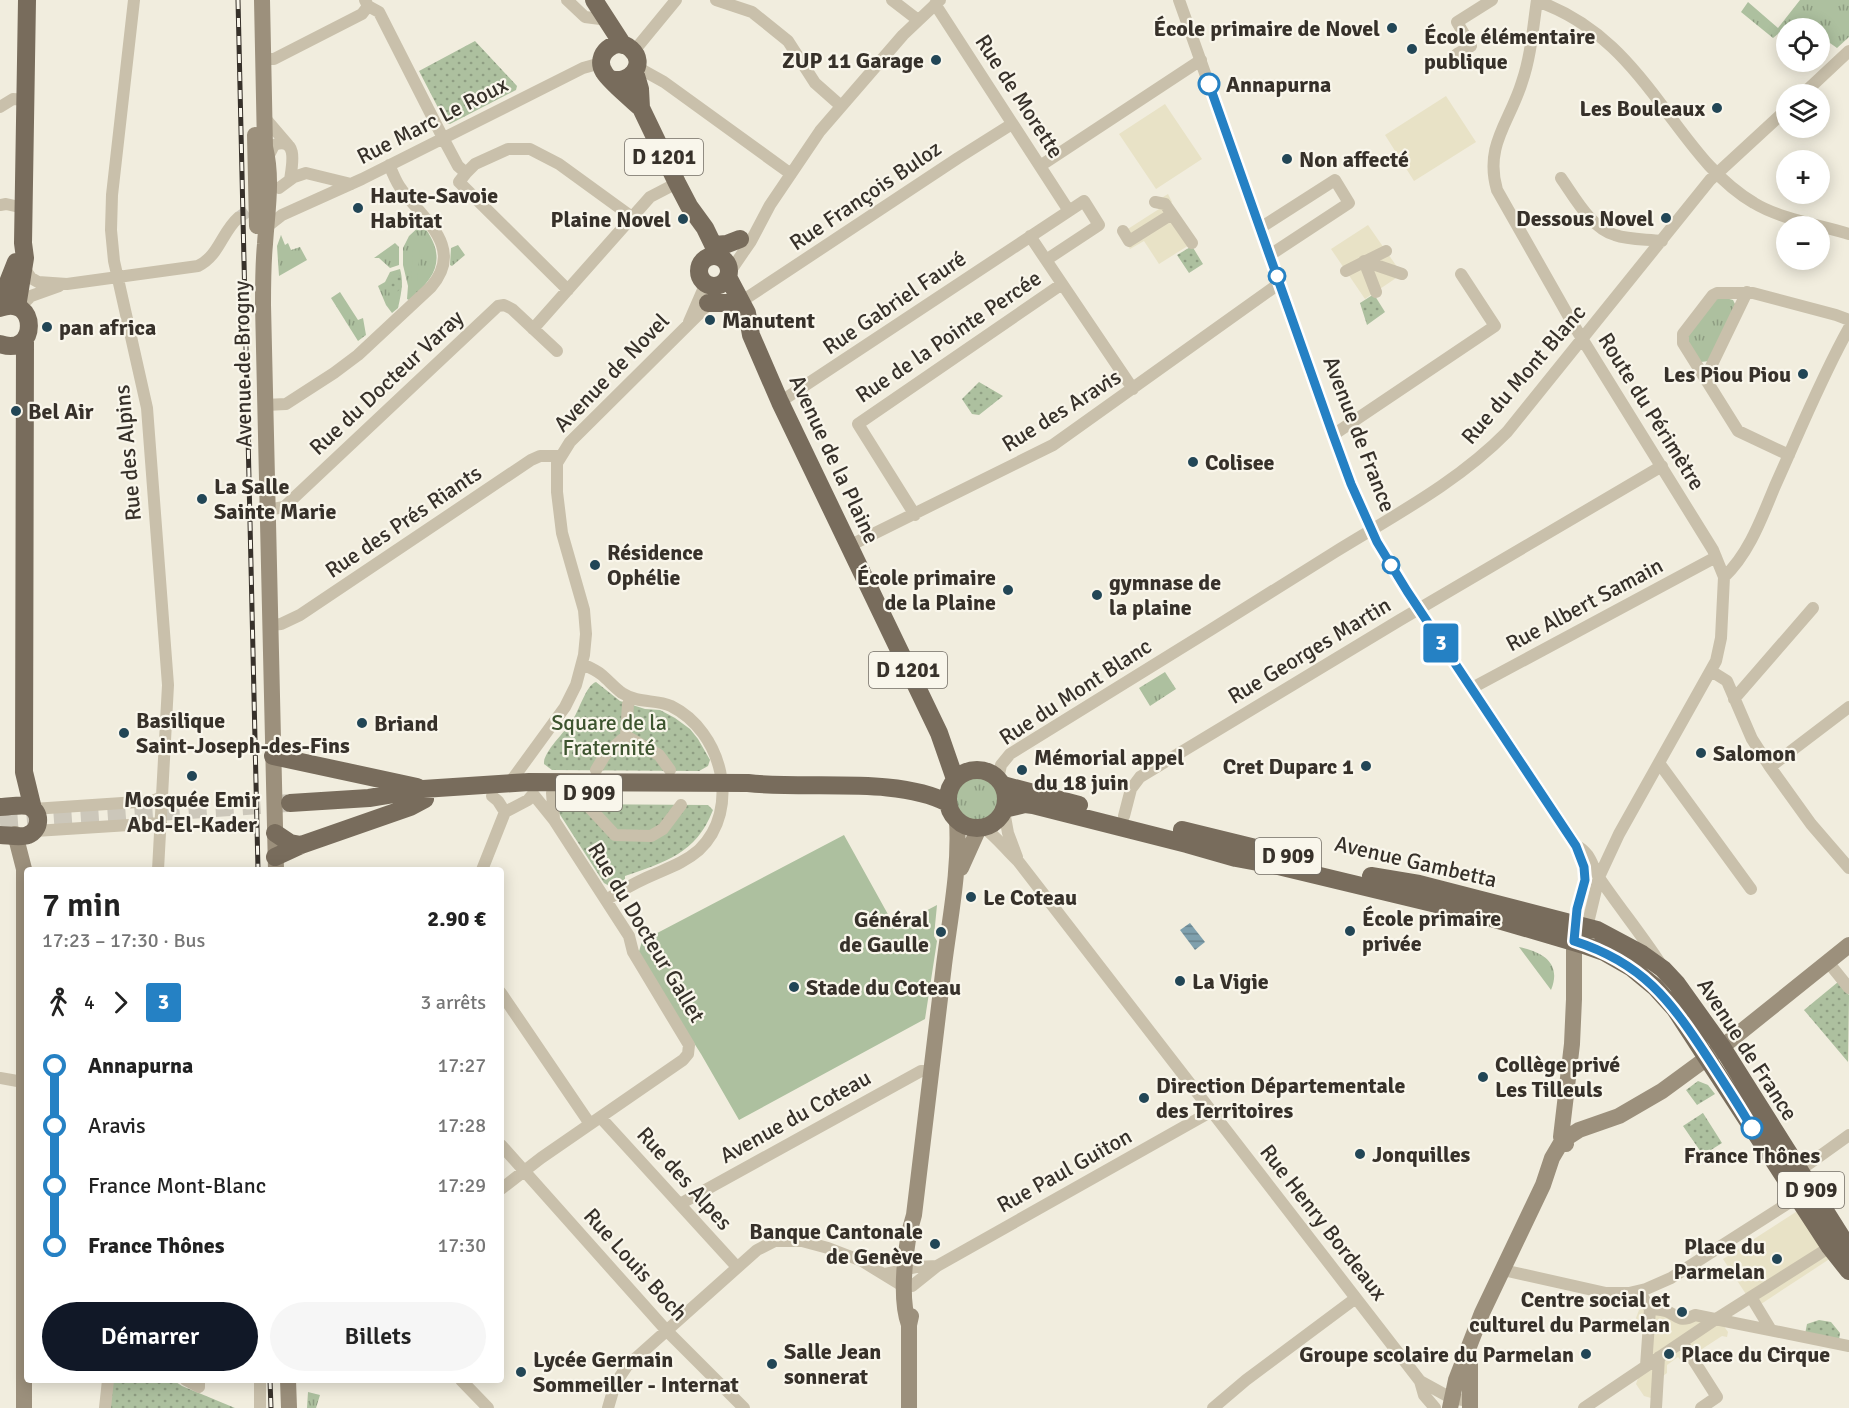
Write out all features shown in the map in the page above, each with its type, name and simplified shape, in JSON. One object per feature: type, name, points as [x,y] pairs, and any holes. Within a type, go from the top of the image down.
[{"type":"main road","points":[[14,309],[24,268],[27,0]]},
{"type":"main road","name":"Avenue de Brogny","points":[[253,0],[256,185],[270,213]]},
{"type":"main road","name":"Avenue de Brogny","points":[[262,0],[264,117],[270,213],[264,253],[265,405],[275,864]]},
{"type":"main road","name":"Avenue de la Plaine","points":[[600,12],[640,89],[641,108]]},
{"type":"main road","name":"Avenue de la Plaine","points":[[622,58],[627,79],[611,79],[641,108],[689,206],[705,228],[718,269],[736,302],[747,313],[751,335],[780,402],[939,733],[954,780]]},
{"type":"main road","points":[[255,88],[260,111],[264,117]]},
{"type":"main road","points":[[718,269],[728,244],[740,239]]},
{"type":"main road","points":[[23,243],[5,290],[14,309],[30,328],[7,344],[24,370],[24,772],[16,807],[9,813],[7,821],[8,835],[24,869],[24,1109]]},
{"type":"main road","points":[[708,303],[736,302]]},
{"type":"main road","name":"Avenue de la Plaine","points":[[939,733],[958,754],[981,770]]},
{"type":"main road","points":[[273,756],[405,783],[420,798],[301,845],[275,864]]},
{"type":"main road","points":[[981,770],[1001,782],[1006,795],[1004,810],[997,820],[981,828],[965,826],[950,811],[949,790],[954,780],[964,772],[981,770]]},
{"type":"main road","name":"D 909","points":[[290,803],[369,798],[773,786],[881,787],[954,780]]},
{"type":"main road","name":"Avenue Gambetta","points":[[1001,782],[1255,849],[1377,878],[1419,884],[1580,934]]},
{"type":"main road","name":"D 909","points":[[420,798],[508,783],[722,788]]},
{"type":"main road","name":"D 909","points":[[881,787],[925,793],[948,803]]},
{"type":"main road","name":"Avenue Gambetta","points":[[1004,810],[1025,804],[1033,805],[1242,860],[1297,870],[1527,928],[1580,934]]},
{"type":"main road","points":[[16,807],[38,820],[25,867]]},
{"type":"main road","points":[[909,1408],[909,1325],[912,1313],[908,1286],[909,1268],[916,1232],[914,1215],[957,877],[959,844],[957,820]]},
{"type":"main road","points":[[957,877],[981,828]]},
{"type":"main road","points":[[8,835],[23,836],[34,831]]},
{"type":"main road","points":[[275,833],[290,843],[301,845]]},
{"type":"main road","points":[[1574,1139],[1571,1067],[1580,934]]},
{"type":"main road","name":"Avenue de France","points":[[1580,934],[1611,936],[1663,969],[1693,1005],[1715,1053],[1743,1082],[1849,1249]]},
{"type":"main road","name":"Avenue de France","points":[[1580,934],[1639,974],[1664,996],[1681,1018],[1691,1019],[1705,1035],[1798,1197],[1830,1247],[1849,1271]]},
{"type":"main road","points":[[1450,1403],[1482,1313],[1547,1176],[1552,1158],[1574,1139],[1656,1095],[1715,1053],[1849,945]]},
{"type":"main road","points":[[1469,1405],[1470,1347]]},
{"type":"main road","points":[[24,1383],[24,1408]]},
{"type":"main road","points":[[288,1383],[288,1408]]},
{"type":"street","name":"Rue des Alpins","points":[[134,0],[112,204],[111,238],[117,277],[147,408],[168,692],[158,867]]},
{"type":"street","points":[[567,0],[585,17],[600,12]]},
{"type":"street","points":[[676,0],[622,58],[664,82],[790,174]]},
{"type":"street","points":[[716,0],[752,12],[788,41],[796,50],[815,83],[841,106]]},
{"type":"street","points":[[892,0],[918,20]]},
{"type":"street","name":"Avenue de France","points":[[1179,0],[1333,435],[1371,530],[1419,609],[1593,872],[1643,936],[1663,969]]},
{"type":"street","points":[[1457,54],[1471,46],[1456,22],[1492,0]]},
{"type":"street","points":[[1537,0],[1579,22],[1614,47],[1658,99],[1703,159],[1717,174],[1749,200],[1762,207],[1849,234]]},
{"type":"street","name":"Route du Périmètre","points":[[1537,0],[1525,74],[1518,95],[1497,138],[1493,155],[1492,172],[1500,199],[1716,557],[1724,577]]},
{"type":"street","name":"Avenue de Novel","points":[[689,323],[718,269],[751,240],[770,204],[813,141],[918,20],[938,2]]},
{"type":"street","name":"Rue de Morette","points":[[938,2],[1012,124],[1069,211]]},
{"type":"street","points":[[263,59],[274,59],[362,14],[367,3],[379,12],[458,166],[466,173]]},
{"type":"street","points":[[1814,84],[1849,51]]},
{"type":"street","name":"Rue Marc Le Roux","points":[[270,213],[316,200],[583,68],[622,58]]},
{"type":"street","points":[[1040,166],[1200,60]]},
{"type":"street","points":[[0,107],[13,99],[26,100]]},
{"type":"street","points":[[264,117],[291,148],[292,160],[290,180],[270,213],[273,230],[264,253]]},
{"type":"street","name":"Rue du Mont Blanc","points":[[1001,782],[1001,765],[1010,754],[1460,474],[1484,455],[1507,432],[1717,174],[1776,119]]},
{"type":"street","name":"Rue François Buloz","points":[[736,302],[1012,124]]},
{"type":"street","points":[[268,157],[274,145],[280,143],[288,145]]},
{"type":"street","points":[[568,290],[459,182],[466,173],[475,164],[508,149],[530,149],[559,164],[632,217]]},
{"type":"street","points":[[265,405],[286,404],[346,364],[423,294],[439,276],[444,255],[441,240],[401,190],[389,165]]},
{"type":"street","points":[[290,180],[302,173],[309,173],[351,184]]},
{"type":"street","points":[[309,173],[336,191]]},
{"type":"street","points":[[1562,178],[1580,204],[1604,230],[1620,237],[1662,240]]},
{"type":"street","points":[[1260,228],[1335,180],[1349,203],[1269,255]]},
{"type":"street","points":[[316,200],[320,181]]},
{"type":"street","points":[[533,329],[653,194],[677,183]]},
{"type":"street","points":[[1046,260],[1099,225],[1084,201],[1030,236],[1046,260],[1062,284],[1133,389]]},
{"type":"street","points":[[1155,202],[1165,204],[1192,243]]},
{"type":"street","name":"Avenue de Novel","points":[[740,239],[770,204]]},
{"type":"street","points":[[0,205],[24,208]]},
{"type":"street","points":[[1123,231],[1129,241],[1173,214]]},
{"type":"street","points":[[14,309],[37,294],[67,284],[192,267],[205,263],[214,255],[228,230],[238,218]]},
{"type":"street","name":"Rue Gabriel Fauré","points":[[780,402],[1030,236]]},
{"type":"street","points":[[1346,271],[1386,250]]},
{"type":"street","points":[[1364,261],[1402,274]]},
{"type":"street","points":[[1364,261],[1376,292]]},
{"type":"street","points":[[24,268],[31,278],[38,282],[67,284]]},
{"type":"street","name":"Avenue de Novel","points":[[508,783],[565,707],[576,685],[582,664],[586,626],[579,590],[559,519],[557,463],[570,442],[703,310],[708,303],[718,269]]},
{"type":"street","points":[[1333,435],[1495,326],[1461,274]]},
{"type":"street","name":"Rue des Aravis","points":[[849,546],[1042,452],[1280,283]]},
{"type":"street","name":"Rue de la Pointe Percée","points":[[915,515],[858,424],[1062,284]]},
{"type":"street","points":[[1789,455],[1738,431],[1683,343],[1683,334],[1715,294],[1747,292],[1849,320]]},
{"type":"street","points":[[1705,379],[1747,292]]},
{"type":"street","name":"Rue du Docteur Varay","points":[[267,510],[284,507],[495,308],[501,305],[508,306],[557,351]]},
{"type":"street","points":[[1580,934],[1593,872],[1619,834],[1711,671],[1720,646],[1724,577],[1735,566],[1757,527],[1832,360],[1849,328]]},
{"type":"street","name":"Rue des Prés Riants","points":[[270,625],[281,624],[300,615],[534,458],[560,456]]},
{"type":"street","name":"Rue Georges Martin","points":[[1124,816],[1131,789],[1140,777],[1662,466]]},
{"type":"street","name":"Rue Albert Samain","points":[[1472,688],[1716,557]]},
{"type":"street","points":[[1734,699],[1813,608]]},
{"type":"street","points":[[582,664],[599,672],[623,694],[643,702],[668,705],[690,720],[705,735],[721,773],[719,817],[707,840],[696,852],[670,869],[648,877],[606,900]]},
{"type":"street","points":[[1711,671],[1727,681],[1752,739],[1770,767],[1811,824],[1849,868]]},
{"type":"street","points":[[596,770],[605,755],[626,736],[628,704]]},
{"type":"street","points":[[1770,767],[1849,706]]},
{"type":"street","points":[[626,736],[659,755],[670,770]]},
{"type":"street","points":[[1659,763],[1751,889]]},
{"type":"street","name":"Rue du Docteur Gallet","points":[[552,793],[554,820]]},
{"type":"street","points":[[483,867],[505,812],[528,800],[533,794]]},
{"type":"street","name":"Rue du Docteur Gallet","points":[[504,1188],[524,1171],[683,1060],[689,1050],[688,1041],[633,952],[629,936],[554,820],[533,794]]},
{"type":"street","points":[[492,796],[505,812]]},
{"type":"street","points":[[16,807],[152,801],[162,797]]},
{"type":"street","points":[[590,805],[590,808],[615,835],[651,836],[663,829],[681,805]]},
{"type":"street","name":"Rue Henry Bordeaux","points":[[1004,810],[1008,833],[1018,861]]},
{"type":"street","points":[[34,831],[161,817]]},
{"type":"street","name":"Rue Henry Bordeaux","points":[[981,828],[994,836],[1018,861],[1420,1381],[1450,1403],[1469,1405]]},
{"type":"street","points":[[1828,962],[1849,988]]},
{"type":"street","name":"Rue des Alpes","points":[[504,997],[596,1121],[680,1204],[737,1267]]},
{"type":"street","name":"Avenue du Coteau","points":[[680,1204],[921,1071],[931,1071]]},
{"type":"street","points":[[0,1078],[23,1082]]},
{"type":"street","name":"Rue Paul Guiton","points":[[908,1286],[937,1266],[1212,1111]]},
{"type":"street","points":[[1799,1172],[1849,1135]]},
{"type":"street","name":"Rue Louis Boch","points":[[504,1148],[666,1330],[744,1408]]},
{"type":"street","points":[[1503,1270],[1606,1293],[1639,1291],[1662,1283],[1798,1197]]},
{"type":"street","points":[[608,1408],[615,1384],[623,1371],[737,1267],[768,1243],[788,1240],[815,1244],[839,1252],[908,1286]]},
{"type":"street","points":[[1584,1408],[1716,1319],[1830,1247]]},
{"type":"street","name":"Rue Paul Guiton","points":[[884,1274],[909,1268],[937,1266]]},
{"type":"street","points":[[1639,1291],[1650,1309],[1646,1366]]},
{"type":"street","points":[[1213,1408],[1246,1380],[1356,1298]]},
{"type":"street","points":[[1751,1298],[1771,1330]]},
{"type":"street","points":[[1650,1309],[1669,1312],[1680,1319],[1695,1315],[1849,1346]]},
{"type":"street","points":[[1682,1342],[1717,1397],[1701,1408]]},
{"type":"street","points":[[1656,1408],[1659,1357]]},
{"type":"street","name":"Rue Henry Bordeaux","points":[[1420,1381],[1424,1395],[1435,1408]]},
{"type":"street","points":[[105,1408],[108,1383]]},
{"type":"street","points":[[260,1383],[260,1408]]},
{"type":"street","points":[[464,1383],[488,1408]]},
{"type":"green space","points":[[1800,0],[1849,0],[1849,37],[1837,48],[1830,43],[1830,18],[1786,18]]},
{"type":"green space","points":[[1748,2],[1776,26],[1776,36],[1773,38],[1741,12]]},
{"type":"green space","points":[[475,41],[517,86],[516,90],[450,124],[446,123],[419,71]]},
{"type":"green space","points":[[422,224],[435,246],[436,265],[427,282],[409,300],[407,299],[408,286],[403,265],[403,248],[409,236]]},
{"type":"green space","points":[[281,235],[285,245],[288,243],[291,250],[300,247],[307,260],[279,276],[277,246]]},
{"type":"green space","points":[[395,243],[399,247],[399,265],[390,268],[379,258],[374,258]]},
{"type":"green space","points":[[458,245],[465,255],[452,266],[450,265],[451,248]]},
{"type":"green space","points":[[1192,246],[1203,264],[1189,273],[1177,255]]},
{"type":"green space","points":[[413,249],[420,250],[417,281],[411,281]]},
{"type":"green space","points":[[400,269],[402,284],[400,298],[398,308],[392,313],[378,286],[385,282],[390,272]]},
{"type":"green space","points":[[395,276],[400,276],[402,287],[394,295],[390,295],[389,285]]},
{"type":"green space","points":[[340,292],[358,320],[363,318],[366,335],[358,341],[331,298]]},
{"type":"green space","points":[[1375,296],[1385,312],[1367,325],[1360,303]]},
{"type":"green space","points":[[1722,297],[1733,300],[1736,306],[1709,361],[1701,362],[1688,343],[1688,333],[1716,299]]},
{"type":"green space","points":[[979,382],[1003,396],[979,415],[972,414],[962,399]]},
{"type":"green space","points":[[1165,672],[1176,689],[1150,706],[1139,688]]},
{"type":"green space","name":"Square de la Fraternité","points":[[596,682],[620,701],[645,709],[660,710],[690,729],[710,760],[708,766],[699,771],[552,770],[544,764],[547,754],[572,721],[589,688]]},
{"type":"green space","points":[[977,777],[986,778],[993,783],[998,790],[998,808],[993,815],[986,820],[977,821],[968,820],[961,815],[956,808],[955,799],[956,790],[961,783],[968,778]]},
{"type":"green space","name":"Square de la Fraternité","points":[[561,804],[708,805],[713,810],[698,837],[688,847],[666,861],[625,876],[625,879],[611,887],[604,883],[557,810],[557,806]]},
{"type":"green space","name":"Stade du Coteau","points":[[844,835],[895,927],[937,905],[934,936],[937,941],[925,1019],[739,1120],[701,1054],[638,955],[642,941]]},
{"type":"green space","points":[[1519,947],[1536,952],[1548,960],[1554,973],[1551,990]]},
{"type":"green space","points":[[1838,982],[1849,995],[1848,1062],[1804,1010]]},
{"type":"green space","points":[[1698,1081],[1708,1085],[1715,1094],[1697,1105],[1686,1090]]},
{"type":"green space","points":[[1703,1113],[1722,1143],[1703,1155],[1683,1126]]},
{"type":"green space","points":[[1819,1320],[1831,1322],[1840,1333],[1839,1340],[1805,1334],[1807,1324]]},
{"type":"green space","points":[[113,1383],[178,1383],[235,1408],[109,1408]]},
{"type":"green space","points":[[308,1392],[320,1395],[316,1408],[307,1408]]},
{"type":"shaded area","points":[[1446,96],[1476,142],[1414,181],[1385,135]]},
{"type":"shaded area","points":[[1165,104],[1202,159],[1156,189],[1119,134]]},
{"type":"shaded area","points":[[1168,194],[1172,202],[1170,204],[1194,242],[1159,264],[1144,241],[1130,249],[1120,234],[1159,209],[1155,202]]},
{"type":"shaded area","points":[[1368,225],[1402,274],[1365,299],[1331,249]]},
{"type":"shaded area","name":"Place du Parmelan","points":[[1799,1210],[1831,1258],[1755,1308],[1723,1259]]},
{"type":"shaded area","name":"Place du Cirque","points":[[1659,1304],[1675,1312],[1716,1315],[1728,1332],[1727,1337],[1722,1336],[1682,1362],[1678,1357],[1667,1365],[1667,1373],[1651,1398],[1644,1396],[1636,1384],[1643,1364],[1645,1322],[1640,1325],[1636,1318],[1639,1310]]},
{"type":"water","points":[[1190,923],[1205,942],[1195,950],[1180,930]]},
{"type":"tunnel","points":[[238,218],[262,201]]},
{"type":"tunnel","points":[[0,823],[289,803]]},
{"type":"railway","points":[[238,0],[258,867]]},
{"type":"railway","points":[[270,1383],[271,1408]]},
{"type":"bus line","name":"3","points":[[1209,84],[1333,435],[1371,530],[1407,591],[1576,846],[1584,867],[1585,880],[1574,923],[1574,941],[1618,959],[1649,981],[1664,996],[1675,1009],[1752,1128]]},
{"type":"place","name":"École primaire de Novel","points":[[1392,28]]},
{"type":"place","name":"École élémentaire publique","points":[[1412,49]]},
{"type":"place","name":"ZUP 11 Garage","points":[[936,60]]},
{"type":"place","name":"Annapurna","points":[[1209,84]]},
{"type":"place","name":"Les Bouleaux","points":[[1717,108]]},
{"type":"place","name":"Non affecté","points":[[1287,159]]},
{"type":"place","name":"Haute-Savoie Habitat","points":[[358,208]]},
{"type":"place","name":"Dessous Novel","points":[[1666,218]]},
{"type":"place","name":"Plaine Novel","points":[[683,219]]},
{"type":"place","name":"Manutent","points":[[710,320]]},
{"type":"place","name":"pan africa","points":[[47,327]]},
{"type":"place","name":"Les Piou Piou","points":[[1803,374]]},
{"type":"place","name":"Bel Air","points":[[16,411]]},
{"type":"place","name":"Colisee","points":[[1193,462]]},
{"type":"place","name":"La Salle Sainte Marie","points":[[202,499]]},
{"type":"place","name":"Résidence Ophélie","points":[[595,565]]},
{"type":"place","name":"École primaire de la Plaine","points":[[1008,590]]},
{"type":"place","name":"gymnase de la plaine","points":[[1097,595]]},
{"type":"place","name":"Briand","points":[[362,723]]},
{"type":"place","name":"Basilique Saint-Joseph-des-Fins","points":[[124,733]]},
{"type":"place","name":"Salomon","points":[[1701,753]]},
{"type":"place","name":"Cret Duparc 1","points":[[1366,766]]},
{"type":"place","name":"Mémorial appel du 18 juin","points":[[1022,770]]},
{"type":"place","name":"Mosquée Emir Abd-El-Kader","points":[[192,776]]},
{"type":"place","name":"Le Coteau","points":[[971,897]]},
{"type":"place","name":"École primaire privée","points":[[1350,931]]},
{"type":"place","name":"Général de Gaulle","points":[[941,932]]},
{"type":"place","name":"La Vigie","points":[[1180,981]]},
{"type":"place","name":"Stade du Coteau","points":[[794,987]]},
{"type":"place","name":"Collège privé Les Tilleuls","points":[[1483,1077]]},
{"type":"place","name":"Direction Départementale des Territoires","points":[[1144,1098]]},
{"type":"place","name":"France Thônes","points":[[1752,1128]]},
{"type":"place","name":"Jonquilles","points":[[1360,1154]]},
{"type":"place","name":"Banque Cantonale de Genève","points":[[935,1244]]},
{"type":"place","name":"Place du Parmelan","points":[[1777,1259]]},
{"type":"place","name":"Centre social et culturel du Parmelan","points":[[1682,1312]]},
{"type":"place","name":"Groupe scolaire du Parmelan","points":[[1586,1354]]},
{"type":"place","name":"Place du Cirque","points":[[1669,1354]]},
{"type":"place","name":"Salle Jean sonnerat","points":[[772,1364]]},
{"type":"place","name":"Lycée Germain Sommeiller - Internat","points":[[521,1372]]}]
